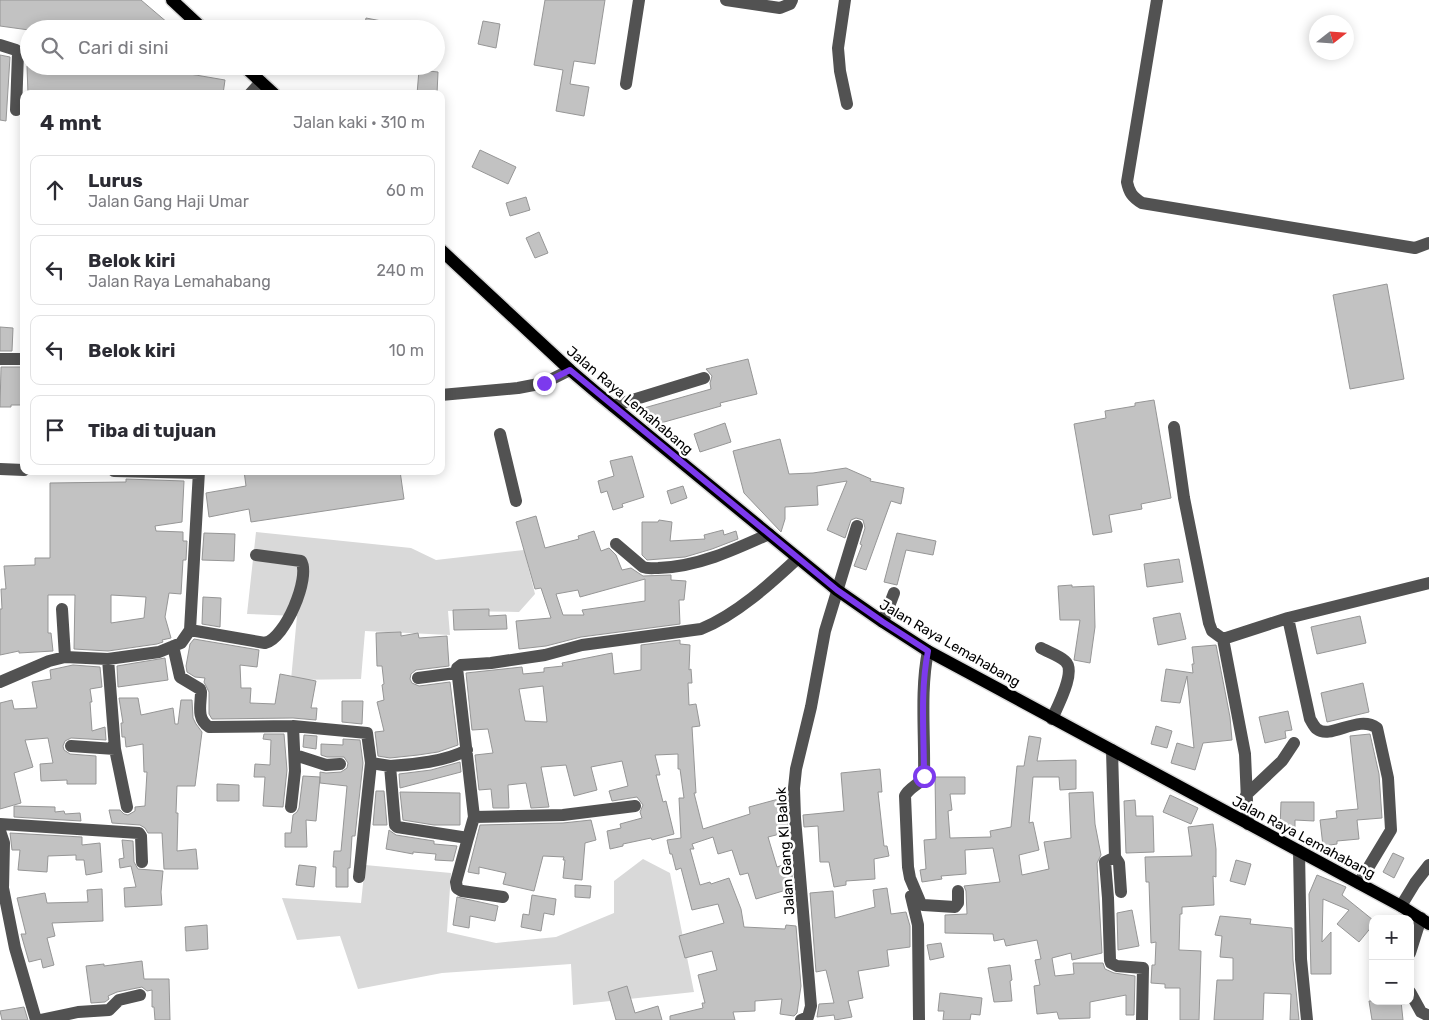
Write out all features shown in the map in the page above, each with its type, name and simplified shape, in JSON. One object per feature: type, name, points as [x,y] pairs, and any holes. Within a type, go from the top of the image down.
[{"type":"main road","points":[[174,1],[194,20]]},
{"type":"main road","points":[[254,75],[270,90]]},
{"type":"main road","name":"Jalan Raya Lemahabang","points":[[445,254],[570,370],[837,590],[883,622],[928,651],[1359,883],[1425,921]]},
{"type":"street","points":[[626,84],[638,0]]},
{"type":"street","points":[[726,0],[780,8],[790,4],[792,0]]},
{"type":"street","points":[[845,0],[838,48],[840,71],[847,104]]},
{"type":"street","points":[[1157,0],[1127,182],[1129,191],[1134,198],[1142,202],[1415,248],[1429,243]]},
{"type":"street","points":[[0,45],[16,50],[19,56],[16,110]]},
{"type":"street","points":[[254,90],[261,82]]},
{"type":"street","points":[[0,359],[20,359]]},
{"type":"street","points":[[445,395],[518,388],[544,383],[570,370]]},
{"type":"street","points":[[613,406],[704,378]]},
{"type":"street","points":[[1174,427],[1184,498],[1209,623],[1212,631],[1223,639],[1245,754],[1248,824]]},
{"type":"street","points":[[500,434],[516,501]]},
{"type":"street","points":[[0,470],[20,470]]},
{"type":"street","points":[[0,682],[49,661],[65,657],[108,659],[159,652],[181,643],[190,630],[199,475]]},
{"type":"street","points":[[837,590],[857,526]]},
{"type":"street","points":[[616,544],[643,567],[665,568],[691,564],[735,549],[769,534]]},
{"type":"street","points":[[190,630],[264,643],[270,642],[275,637],[288,621],[293,611],[304,573],[304,565],[301,560],[256,555]]},
{"type":"street","points":[[503,897],[457,888],[456,882],[474,817],[456,673],[457,668],[461,665],[491,663],[545,654],[582,645],[701,629],[716,623],[759,592],[798,558]]},
{"type":"street","points":[[1223,639],[1288,618],[1429,583]]},
{"type":"street","name":"Jalan Gang Kl Balok","points":[[801,1020],[808,1017],[811,1006],[794,818],[794,788],[796,769],[811,707],[825,631],[837,590]]},
{"type":"street","points":[[883,622],[894,593]]},
{"type":"street","points":[[62,609],[65,657]]},
{"type":"street","points":[[1288,618],[1310,719],[1316,728],[1328,732],[1366,722],[1377,728],[1388,778],[1391,830],[1359,883]]},
{"type":"street","points":[[173,646],[180,677],[200,689],[200,716],[206,725],[215,728],[293,726],[367,733],[371,763],[359,877]]},
{"type":"street","points":[[1040,648],[1065,661],[1070,670],[1052,719]]},
{"type":"street","points":[[924,935],[923,906],[910,878],[908,867],[906,796],[908,791],[922,781],[924,776],[923,688],[928,651]]},
{"type":"street","points":[[108,659],[115,749],[126,807]]},
{"type":"street","points":[[418,678],[456,673]]},
{"type":"street","points":[[291,807],[295,771],[293,726]]},
{"type":"street","points":[[1246,795],[1282,761],[1294,743]]},
{"type":"street","points":[[71,746],[115,749]]},
{"type":"street","points":[[371,763],[402,766],[452,756],[467,750]]},
{"type":"street","points":[[1112,750],[1115,857],[1119,863],[1121,892]]},
{"type":"street","points":[[295,755],[326,765],[340,764]]},
{"type":"street","points":[[390,766],[395,825],[397,827],[468,838]]},
{"type":"street","points":[[474,817],[563,815],[635,806]]},
{"type":"street","points":[[0,824],[139,833],[141,836],[142,862]]},
{"type":"street","points":[[0,831],[4,843],[2,888],[15,948],[36,1020]]},
{"type":"street","points":[[906,844],[902,850],[903,877],[914,905],[918,925],[919,1020]]},
{"type":"street","points":[[1299,851],[1300,959],[1307,1020]]},
{"type":"street","points":[[1115,857],[1104,862],[1108,898],[1110,960],[1117,966],[1143,968],[1142,1020]]},
{"type":"street","points":[[1401,906],[1429,865]]},
{"type":"street","points":[[923,906],[955,906],[958,903],[958,891]]},
{"type":"street","points":[[1414,944],[1425,921]]},
{"type":"street","points":[[40,1020],[78,1012],[108,1010],[119,1000],[140,995]]},
{"type":"street","points":[[1414,999],[1421,1012],[1429,1016]]},
{"type":"shaded area","points":[[256,532],[411,548],[436,560],[524,550],[535,594],[519,612],[448,611],[450,635],[365,631],[361,679],[291,680],[297,616],[247,614]]},
{"type":"shaded area","points":[[643,859],[670,873],[694,992],[573,1005],[571,964],[442,973],[358,989],[340,936],[297,940],[282,898],[361,903],[365,865],[451,873],[447,932],[496,943],[556,937],[614,913],[614,881]]},
{"type":"building","points":[[0,0],[141,0],[164,20],[20,20],[20,29],[0,26]]},
{"type":"building","points":[[545,0],[605,0],[595,64],[574,61],[570,84],[589,87],[584,116],[556,111],[563,70],[534,65]]},
{"type":"building","points":[[483,21],[500,24],[496,48],[478,44]]},
{"type":"building","points":[[0,55],[10,57],[6,121],[0,120]]},
{"type":"building","points":[[27,75],[196,75],[225,80],[224,90],[28,90]]},
{"type":"building","points":[[419,75],[438,75],[437,90],[417,90]]},
{"type":"building","points":[[480,150],[516,167],[508,184],[472,167]]},
{"type":"building","points":[[526,197],[530,210],[510,216],[506,203]]},
{"type":"building","points":[[539,232],[548,253],[535,258],[526,238]]},
{"type":"building","points":[[1387,284],[1404,379],[1350,389],[1333,295]]},
{"type":"building","points":[[0,327],[13,328],[12,351],[0,351]]},
{"type":"building","points":[[748,359],[757,394],[720,403],[721,406],[648,425],[644,408],[711,389],[712,376],[706,369]]},
{"type":"building","points":[[1,367],[20,367],[20,405],[0,407]]},
{"type":"building","points":[[1154,400],[1171,498],[1141,504],[1142,509],[1109,515],[1112,532],[1093,535],[1074,424],[1106,418],[1105,411],[1135,406],[1135,403]]},
{"type":"building","points":[[725,423],[731,442],[700,452],[694,434]]},
{"type":"building","points":[[780,439],[789,474],[813,473],[846,468],[871,479],[870,481],[904,488],[901,504],[891,501],[866,570],[854,566],[862,545],[860,544],[865,528],[863,520],[856,518],[851,520],[845,538],[827,530],[847,481],[817,486],[818,505],[785,507],[785,519],[781,532],[744,493],[733,451]]},
{"type":"building","points":[[632,456],[644,497],[622,504],[623,507],[613,510],[607,491],[601,493],[598,481],[614,476],[610,461]]},
{"type":"building","points":[[245,475],[401,475],[404,499],[251,522],[249,509],[209,517],[206,493],[246,486]]},
{"type":"building","points":[[126,479],[184,481],[182,522],[155,526],[156,531],[183,532],[183,541],[187,541],[186,560],[183,560],[181,594],[169,593],[165,617],[171,638],[162,640],[163,642],[157,644],[108,651],[74,649],[75,595],[48,595],[48,633],[51,633],[53,651],[19,653],[19,651],[0,655],[1,589],[6,589],[4,566],[35,565],[35,558],[50,558],[50,483],[126,482]],"holes":[[[111,595],[146,597],[144,618],[111,623]]]},
{"type":"building","points":[[683,486],[687,498],[671,504],[667,491]]},
{"type":"building","points":[[536,516],[545,548],[579,539],[578,536],[594,531],[601,551],[609,548],[616,555],[622,570],[631,568],[643,576],[671,575],[671,580],[686,581],[684,600],[679,600],[680,624],[581,637],[546,646],[519,649],[516,621],[551,618],[541,588],[535,589],[516,522]],"holes":[[[645,579],[645,601],[582,610],[584,615],[563,615],[556,594],[578,590],[580,597]]]},
{"type":"building","points":[[659,520],[672,522],[670,541],[705,539],[704,535],[723,530],[724,535],[736,531],[738,539],[685,557],[647,560],[642,555],[642,522],[658,522]]},
{"type":"building","points":[[204,533],[235,534],[234,561],[202,560]]},
{"type":"building","points":[[897,533],[936,541],[933,555],[906,550],[897,585],[884,582]]},
{"type":"building","points":[[1179,559],[1183,582],[1147,587],[1144,564]]},
{"type":"building","points":[[1072,585],[1072,587],[1094,586],[1095,627],[1090,663],[1074,660],[1080,620],[1060,620],[1058,586]]},
{"type":"building","points":[[203,597],[221,598],[220,627],[202,624]]},
{"type":"building","points":[[489,609],[489,616],[506,615],[507,629],[454,630],[453,610]]},
{"type":"building","points":[[1180,613],[1186,639],[1158,645],[1153,618]]},
{"type":"building","points":[[1360,616],[1366,643],[1317,654],[1311,627]]},
{"type":"building","points":[[401,632],[401,636],[418,633],[419,638],[447,636],[449,666],[416,670],[411,674],[410,679],[412,683],[419,686],[450,682],[458,745],[438,752],[418,755],[390,758],[378,756],[375,732],[384,731],[377,702],[384,700],[382,685],[384,684],[382,666],[377,666],[376,633]]},
{"type":"building","points":[[194,639],[259,650],[257,667],[240,665],[241,688],[251,688],[250,703],[275,704],[280,674],[316,681],[311,708],[317,708],[316,720],[293,718],[212,719],[209,714],[209,692],[204,682],[205,678],[195,677],[187,672],[186,666],[190,644]]},
{"type":"building","points":[[680,640],[680,644],[690,645],[689,670],[691,669],[692,683],[688,683],[689,705],[696,704],[700,726],[692,727],[696,793],[694,793],[703,829],[750,814],[749,807],[786,797],[788,832],[768,837],[777,867],[788,863],[792,875],[793,888],[756,899],[748,873],[740,875],[732,850],[718,854],[713,837],[692,844],[694,849],[690,849],[700,885],[710,882],[711,884],[729,878],[741,909],[744,927],[785,929],[786,925],[796,926],[801,986],[797,1013],[794,1016],[780,1014],[782,999],[755,1001],[755,1011],[733,1012],[735,1020],[670,1020],[670,1016],[703,1008],[702,1003],[705,1003],[698,975],[717,970],[712,951],[685,958],[679,936],[724,923],[718,904],[692,910],[681,868],[676,870],[672,854],[670,854],[667,840],[681,838],[679,798],[684,798],[680,769],[678,769],[678,754],[655,755],[660,775],[656,775],[663,802],[666,801],[674,834],[652,840],[651,838],[623,844],[623,846],[610,849],[607,831],[621,828],[620,824],[642,818],[640,812],[643,805],[637,797],[612,801],[609,791],[628,786],[622,761],[591,767],[597,790],[574,796],[566,765],[541,767],[549,807],[531,808],[526,783],[508,785],[509,808],[493,808],[491,789],[479,790],[475,755],[493,753],[488,729],[472,730],[466,673],[522,667],[523,674],[544,672],[544,668],[563,666],[562,663],[612,653],[614,674],[641,670],[641,645]],"holes":[[[543,686],[547,722],[525,721],[519,689]]]},
{"type":"building","points":[[1216,645],[1230,717],[1232,740],[1203,743],[1195,770],[1171,763],[1177,743],[1194,748],[1187,676],[1180,703],[1161,701],[1166,669],[1193,673],[1192,647]]},
{"type":"building","points":[[165,658],[168,680],[118,687],[117,666]]},
{"type":"building","points":[[73,665],[100,667],[102,687],[90,689],[92,731],[105,727],[106,740],[71,738],[65,741],[63,746],[64,750],[70,754],[96,756],[96,784],[67,784],[67,780],[41,781],[40,764],[53,763],[48,738],[25,740],[33,767],[14,773],[21,803],[0,809],[0,703],[12,700],[14,709],[37,708],[32,682],[51,679],[50,670]]},
{"type":"building","points":[[1363,683],[1369,712],[1327,722],[1321,693]]},
{"type":"building","points":[[119,698],[138,698],[141,715],[173,708],[175,724],[178,724],[181,700],[192,700],[193,718],[202,732],[195,786],[177,786],[177,851],[196,849],[198,869],[164,869],[162,833],[148,833],[140,825],[112,823],[109,810],[120,810],[128,815],[135,811],[135,807],[145,806],[147,772],[144,772],[143,744],[126,747],[125,737],[122,737],[121,723],[123,723]]},
{"type":"building","points":[[342,701],[363,701],[362,724],[342,722]]},
{"type":"building","points":[[1288,711],[1292,730],[1285,731],[1286,738],[1265,743],[1259,717]]},
{"type":"building","points":[[1156,726],[1172,731],[1167,748],[1151,744]]},
{"type":"building","points":[[264,734],[284,734],[287,770],[283,807],[263,806],[265,777],[254,777],[255,764],[270,765],[271,740],[263,739]]},
{"type":"building","points":[[1370,734],[1379,774],[1382,818],[1357,820],[1359,839],[1337,841],[1337,844],[1323,846],[1320,820],[1337,818],[1336,811],[1358,809],[1350,736]]},
{"type":"building","points":[[304,735],[317,736],[316,749],[303,747]]},
{"type":"building","points":[[1029,736],[1041,738],[1037,761],[1076,760],[1076,789],[1060,790],[1059,777],[1033,777],[1029,823],[1033,822],[1039,850],[1019,855],[1022,875],[1049,869],[1044,842],[1071,838],[1069,793],[1093,792],[1095,824],[1101,855],[1097,863],[1102,953],[1072,960],[1071,953],[1052,958],[1055,976],[1074,974],[1073,963],[1103,963],[1105,969],[1114,973],[1135,976],[1134,1015],[1126,1015],[1126,995],[1090,1002],[1090,1018],[1059,1019],[1057,1012],[1037,1014],[1034,986],[1040,985],[1035,960],[1041,959],[1037,940],[1006,946],[1004,939],[994,941],[993,934],[945,933],[945,915],[967,914],[964,886],[1000,882],[993,848],[965,850],[966,874],[941,876],[942,879],[922,882],[920,870],[926,869],[924,840],[936,839],[935,777],[965,777],[965,794],[950,794],[952,810],[948,811],[950,838],[991,837],[990,831],[1011,827],[1017,766],[1024,766]]},
{"type":"building","points":[[343,739],[360,740],[363,763],[355,836],[352,836],[350,868],[348,868],[348,887],[336,887],[336,867],[333,867],[334,851],[341,851],[347,786],[320,783],[320,772],[341,772],[347,768],[348,763],[344,757],[321,755],[321,744],[343,745]]},
{"type":"building","points":[[460,762],[461,772],[400,788],[399,774],[431,770]]},
{"type":"building","points":[[880,769],[882,792],[878,792],[884,846],[887,846],[889,856],[874,859],[875,879],[846,881],[846,885],[834,887],[829,862],[820,862],[818,826],[804,827],[803,815],[844,811],[841,773]]},
{"type":"building","points":[[303,776],[320,777],[316,821],[306,820],[307,847],[285,847],[285,833],[291,833],[293,815],[299,808]]},
{"type":"building","points":[[217,784],[239,785],[239,801],[217,801]]},
{"type":"building","points":[[376,791],[384,791],[387,825],[373,825]]},
{"type":"building","points":[[400,792],[460,793],[460,825],[434,825],[403,820]]},
{"type":"building","points":[[1170,795],[1198,808],[1191,824],[1163,812]]},
{"type":"building","points":[[1135,800],[1136,816],[1153,816],[1154,852],[1126,853],[1124,801]]},
{"type":"building","points":[[1281,802],[1314,802],[1314,821],[1295,820],[1295,827],[1280,827]]},
{"type":"building","points":[[14,806],[55,807],[55,812],[64,811],[65,814],[80,813],[81,821],[14,817]]},
{"type":"building","points":[[591,820],[596,840],[585,843],[582,880],[563,878],[564,857],[543,856],[534,891],[503,884],[506,873],[479,867],[479,874],[468,872],[480,825],[563,823]]},
{"type":"building","points":[[1213,824],[1216,849],[1216,877],[1213,876],[1214,905],[1182,907],[1182,914],[1180,914],[1179,950],[1201,951],[1199,1020],[1180,1020],[1180,988],[1165,988],[1165,984],[1151,983],[1152,965],[1155,965],[1156,942],[1151,943],[1149,882],[1146,882],[1145,857],[1192,856],[1188,827]]},
{"type":"building","points":[[389,830],[396,835],[434,841],[434,844],[457,846],[453,861],[435,860],[436,854],[413,852],[413,854],[386,849]]},
{"type":"building","points":[[10,833],[82,837],[82,845],[100,843],[102,872],[86,875],[84,860],[76,860],[76,855],[48,856],[47,872],[18,870],[20,850],[12,850]]},
{"type":"building","points":[[122,840],[133,841],[134,862],[138,869],[163,871],[162,905],[125,907],[124,888],[136,887],[131,866],[120,868],[119,859],[124,858]]},
{"type":"building","points":[[1393,853],[1404,858],[1394,878],[1383,872]]},
{"type":"building","points":[[1236,860],[1251,864],[1245,885],[1230,881]]},
{"type":"building","points":[[299,865],[316,867],[314,887],[296,885]]},
{"type":"building","points":[[1317,875],[1346,887],[1342,895],[1369,917],[1369,930],[1359,942],[1337,924],[1349,910],[1323,899],[1322,942],[1331,932],[1331,974],[1311,974],[1309,894]]},
{"type":"building","points":[[575,885],[591,886],[590,898],[575,897]]},
{"type":"building","points":[[887,888],[891,914],[906,912],[910,926],[910,947],[887,950],[889,966],[858,971],[863,998],[848,1001],[852,1017],[835,1020],[834,1015],[817,1017],[819,1004],[834,1003],[826,970],[816,972],[810,893],[833,891],[835,918],[875,907],[873,890]]},
{"type":"building","points":[[102,889],[103,921],[52,923],[55,936],[47,938],[54,965],[43,968],[41,959],[29,962],[21,934],[26,934],[17,898],[45,893],[47,903],[88,902],[87,890]]},
{"type":"building","points":[[532,895],[556,899],[554,915],[544,913],[541,931],[521,927],[523,914],[529,915]]},
{"type":"building","points":[[457,897],[498,906],[495,921],[470,916],[469,928],[453,925]]},
{"type":"building","points":[[1132,910],[1139,946],[1118,950],[1117,913]]},
{"type":"building","points":[[1220,916],[1251,919],[1250,924],[1292,928],[1299,1020],[1290,1020],[1291,994],[1264,993],[1263,1020],[1214,1020],[1217,980],[1233,980],[1233,958],[1220,957],[1222,936],[1215,935]]},
{"type":"building","points":[[207,925],[208,949],[186,951],[185,927]]},
{"type":"building","points":[[941,943],[944,957],[930,960],[927,945]]},
{"type":"building","points":[[142,961],[144,979],[169,979],[170,1020],[155,1020],[154,1007],[152,1007],[152,990],[147,991],[142,987],[117,992],[108,996],[109,999],[105,1002],[91,1003],[86,966],[104,964],[104,966]]},
{"type":"building","points":[[1010,965],[1012,1001],[994,1002],[988,968]]},
{"type":"building","points":[[627,986],[635,1013],[658,1006],[662,1020],[616,1020],[608,992]]},
{"type":"building","points":[[940,993],[982,998],[980,1015],[971,1014],[970,1020],[943,1020],[944,1011],[938,1011]]},
{"type":"building","points":[[1370,1005],[1401,1005],[1403,1020],[1372,1020]]},
{"type":"building","points":[[24,1007],[28,1020],[2,1020],[0,1011]]},
{"type":"route","points":[[544,383],[570,370],[837,590],[928,651],[923,688],[924,776]]}]
